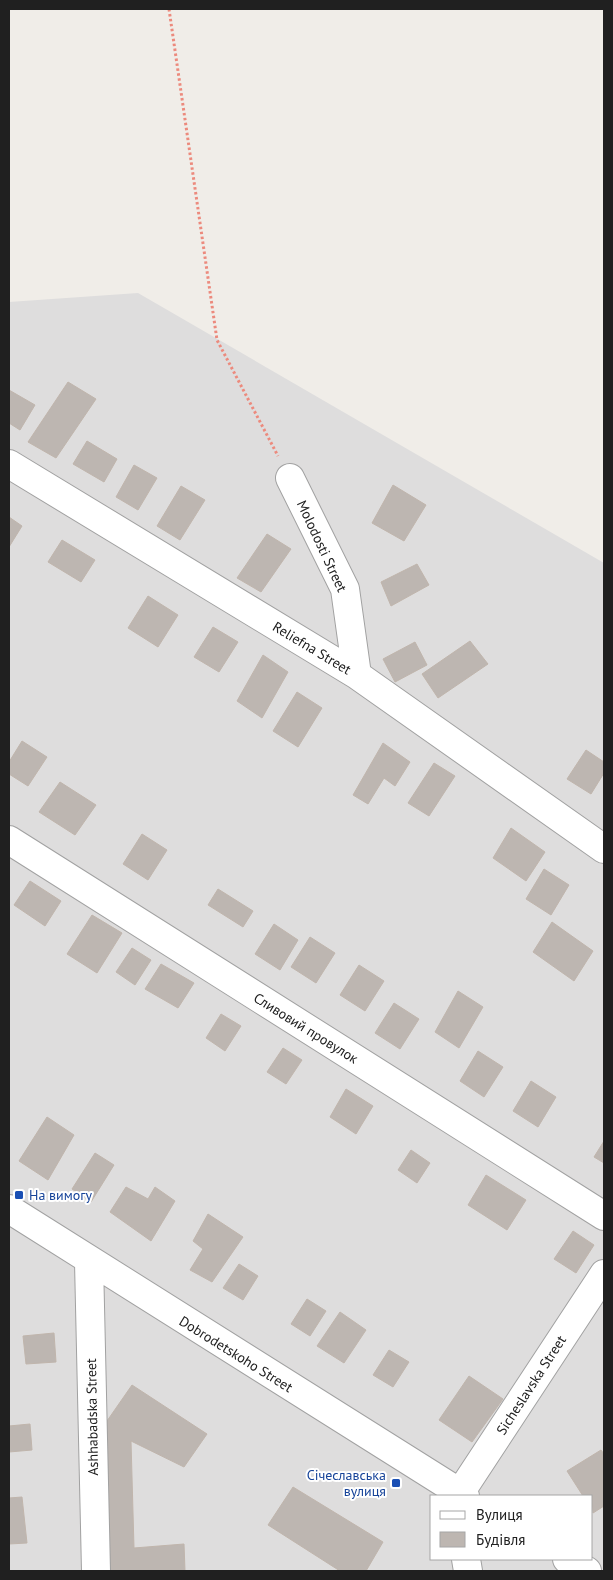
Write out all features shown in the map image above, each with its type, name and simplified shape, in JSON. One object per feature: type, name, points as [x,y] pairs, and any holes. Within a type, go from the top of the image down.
[{"type":"street","name":"Reliefna Street","points":[[9,464],[357,675],[604,849]]},
{"type":"street","name":"Molodosti Street","points":[[290,478],[345,590],[357,675]]},
{"type":"street","name":"Сливовий провулок","points":[[9,840],[604,1216]]},
{"type":"street","name":"Dobrodetskoho Street","points":[[9,1209],[89,1262],[462,1495]]},
{"type":"street","name":"Ashhabadska Street","points":[[89,1262],[96,1571]]},
{"type":"street","name":"Sicheslavska Street","points":[[462,1495],[604,1274]]},
{"type":"street","points":[[569,1560],[587,1571]]},
{"type":"path","points":[[169,9],[217,340],[290,478]]},
{"type":"shaded area","points":[[138,293],[604,563],[604,1571],[9,1571],[9,302]]},
{"type":"building","points":[[68,382],[96,399],[56,458],[28,442]]},
{"type":"building","points":[[9,390],[35,405],[20,430],[9,423]]},
{"type":"building","points":[[87,441],[117,459],[104,482],[73,464]]},
{"type":"building","points":[[134,465],[157,478],[138,510],[116,497]]},
{"type":"building","points":[[393,485],[426,505],[404,541],[372,523]]},
{"type":"building","points":[[181,486],[205,500],[180,540],[157,526]]},
{"type":"building","points":[[9,517],[22,526],[9,547]]},
{"type":"building","points":[[267,534],[291,549],[261,592],[237,578]]},
{"type":"building","points":[[62,540],[95,560],[81,582],[48,562]]},
{"type":"building","points":[[417,564],[429,585],[391,606],[381,582]]},
{"type":"building","points":[[148,596],[178,615],[158,647],[128,628]]},
{"type":"building","points":[[213,627],[238,642],[219,672],[194,657]]},
{"type":"building","points":[[470,641],[488,664],[438,698],[422,674]]},
{"type":"building","points":[[415,642],[427,665],[395,682],[383,659]]},
{"type":"building","points":[[263,655],[288,672],[262,718],[237,701]]},
{"type":"building","points":[[297,692],[322,708],[298,747],[273,731]]},
{"type":"building","points":[[22,741],[47,757],[28,786],[9,774],[9,762]]},
{"type":"building","points":[[383,743],[410,762],[395,786],[384,778],[368,804],[353,795]]},
{"type":"building","points":[[586,750],[604,762],[604,773],[591,794],[567,779]]},
{"type":"building","points":[[434,763],[455,776],[429,816],[408,803]]},
{"type":"building","points":[[60,782],[96,805],[75,835],[39,812]]},
{"type":"building","points":[[511,828],[545,852],[526,881],[493,858]]},
{"type":"building","points":[[142,834],[167,850],[148,880],[123,864]]},
{"type":"building","points":[[544,869],[569,885],[551,915],[526,899]]},
{"type":"building","points":[[30,881],[61,901],[45,926],[14,905]]},
{"type":"building","points":[[218,889],[253,911],[243,927],[208,905]]},
{"type":"building","points":[[92,915],[122,933],[97,973],[67,954]]},
{"type":"building","points":[[552,922],[593,951],[574,981],[533,952]]},
{"type":"building","points":[[274,924],[298,940],[280,970],[255,954]]},
{"type":"building","points":[[310,937],[335,953],[316,983],[291,967]]},
{"type":"building","points":[[132,948],[151,960],[135,985],[116,972]]},
{"type":"building","points":[[161,964],[194,983],[178,1008],[145,989]]},
{"type":"building","points":[[359,965],[384,981],[365,1011],[340,995]]},
{"type":"building","points":[[458,991],[483,1007],[459,1048],[435,1032]]},
{"type":"building","points":[[394,1003],[419,1019],[400,1049],[375,1033]]},
{"type":"building","points":[[221,1014],[241,1026],[225,1051],[206,1038]]},
{"type":"building","points":[[283,1048],[302,1060],[286,1084],[267,1072]]},
{"type":"building","points":[[478,1051],[503,1067],[484,1097],[460,1081]]},
{"type":"building","points":[[531,1081],[556,1097],[538,1127],[513,1111]]},
{"type":"building","points":[[346,1089],[373,1106],[356,1134],[330,1117]]},
{"type":"building","points":[[47,1117],[74,1135],[48,1180],[19,1161]]},
{"type":"building","points":[[604,1141],[604,1163],[594,1157]]},
{"type":"building","points":[[411,1150],[430,1163],[417,1183],[398,1170]]},
{"type":"building","points":[[95,1153],[114,1165],[91,1202],[72,1189]]},
{"type":"building","points":[[486,1175],[526,1200],[507,1230],[468,1205]]},
{"type":"building","points":[[126,1187],[148,1199],[155,1187],[175,1201],[151,1241],[110,1212]]},
{"type":"building","points":[[208,1214],[243,1237],[212,1282],[190,1270],[203,1249],[193,1241]]},
{"type":"building","points":[[573,1231],[594,1245],[576,1273],[554,1259]]},
{"type":"building","points":[[239,1264],[258,1276],[243,1300],[223,1288]]},
{"type":"building","points":[[307,1299],[326,1311],[310,1336],[291,1324]]},
{"type":"building","points":[[340,1312],[366,1330],[344,1363],[317,1346]]},
{"type":"building","points":[[54,1333],[56,1362],[26,1364],[23,1336]]},
{"type":"building","points":[[389,1350],[409,1362],[393,1387],[373,1375]]},
{"type":"building","points":[[469,1376],[503,1399],[472,1442],[439,1420]]},
{"type":"building","points":[[132,1385],[207,1434],[184,1467],[131,1441],[134,1548],[184,1544],[185,1571],[108,1571],[107,1421]]},
{"type":"building","points":[[30,1424],[32,1450],[9,1452],[9,1426]]},
{"type":"building","points":[[601,1450],[604,1454],[604,1506],[593,1513],[593,1495],[582,1495],[567,1471]]},
{"type":"building","points":[[293,1487],[383,1542],[366,1571],[340,1571],[268,1525]]},
{"type":"building","points":[[22,1497],[27,1543],[9,1544],[9,1498]]},
{"type":"place","name":"На вимогу","points":[[19,1195]]},
{"type":"place","name":"Січеславська вулиця","points":[[396,1483]]}]
